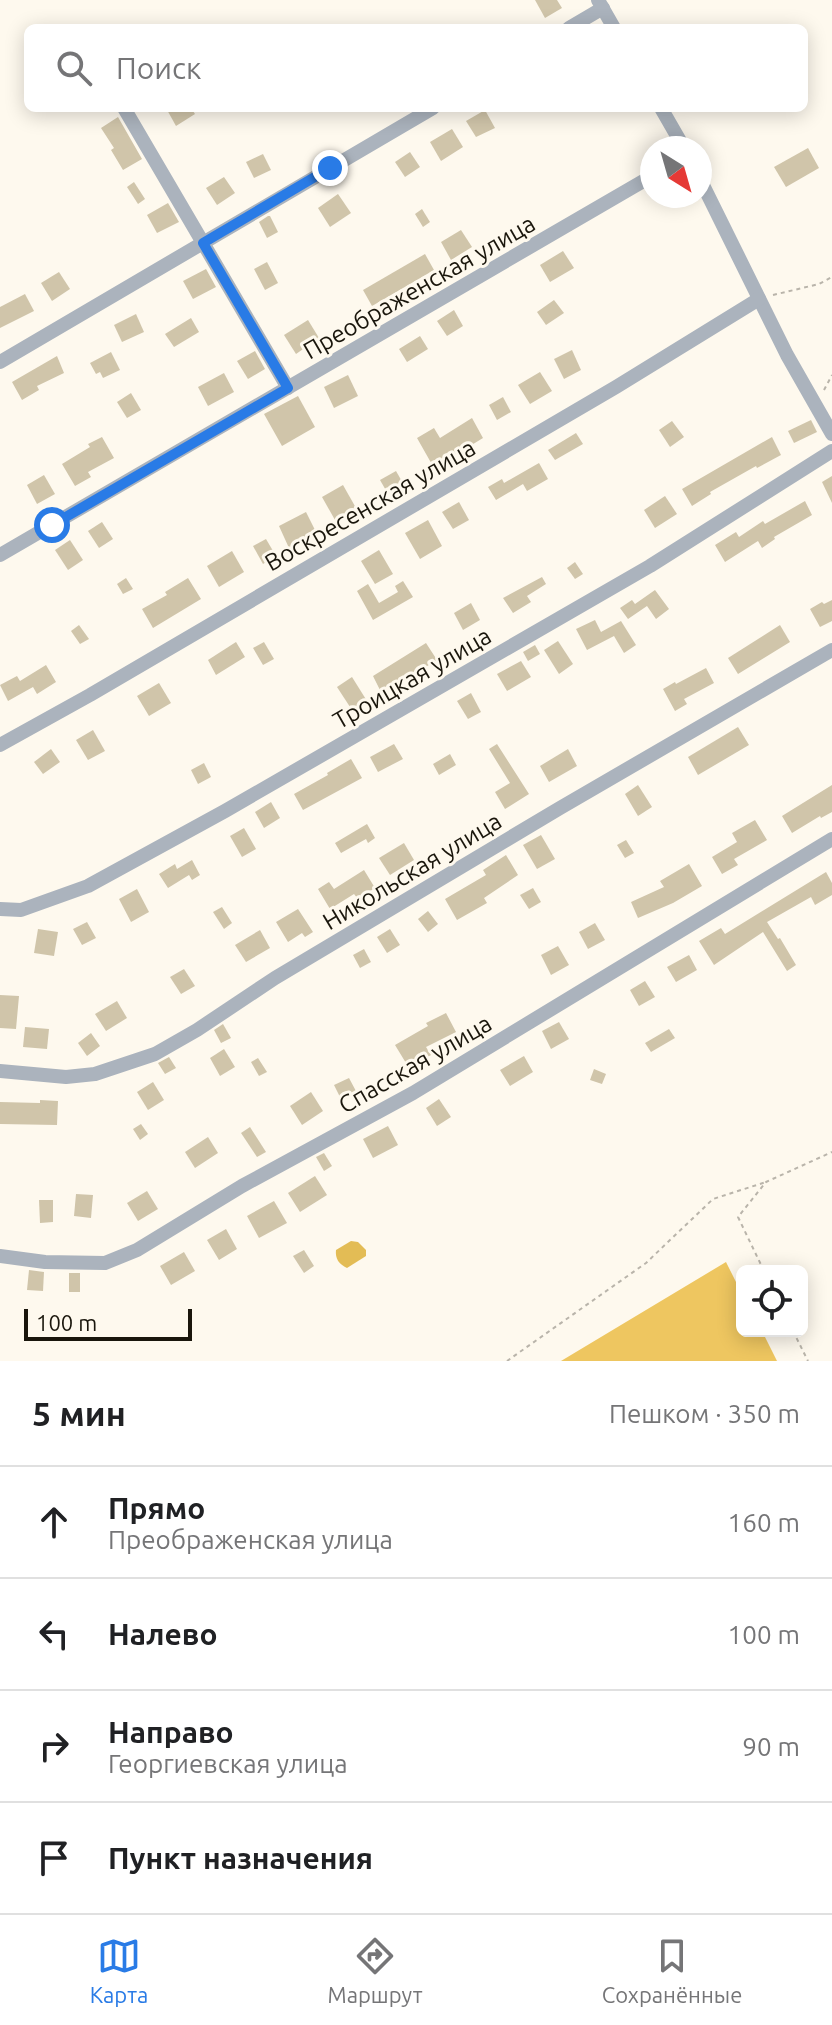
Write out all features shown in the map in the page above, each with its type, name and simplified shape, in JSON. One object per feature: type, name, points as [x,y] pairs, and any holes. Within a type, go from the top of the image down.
[{"type":"street","points":[[574,24],[600,4],[612,24]]},
{"type":"street","points":[[126,112],[288,388]]},
{"type":"street","points":[[0,362],[426,112]]},
{"type":"street","points":[[663,112],[677,136]]},
{"type":"street","name":"Преображенская улица","points":[[0,555],[640,183]]},
{"type":"street","points":[[712,203],[787,355],[832,434]]},
{"type":"street","name":"Воскресенская улица","points":[[0,745],[576,410],[759,299]]},
{"type":"street","name":"Троицкая улица","points":[[0,909],[21,910],[88,886],[253,795],[650,566],[832,451]]},
{"type":"street","name":"Никольская улица","points":[[0,1071],[66,1077],[95,1074],[155,1054],[315,954],[832,650]]},
{"type":"street","name":"Спасская улица","points":[[0,1256],[45,1262],[105,1263],[137,1250],[242,1186],[413,1093],[832,839]]},
{"type":"path","points":[[759,299],[819,284],[832,277]]},
{"type":"path","points":[[816,406],[832,375]]},
{"type":"path","points":[[507,1361],[646,1263],[713,1199],[766,1182],[832,1152]]},
{"type":"path","points":[[761,1265],[738,1217],[766,1182]]},
{"type":"path","points":[[796,1337],[808,1361]]},
{"type":"shaded area","points":[[351,1241],[358,1242],[366,1250],[366,1256],[347,1268],[338,1261],[336,1250]]},
{"type":"shaded area","points":[[726,1262],[736,1282],[736,1337],[765,1337],[777,1361],[561,1361]]},
{"type":"building","points":[[535,0],[557,0],[562,8],[545,18]]},
{"type":"building","points":[[168,112],[194,112],[195,114],[176,126]]},
{"type":"building","points":[[486,112],[495,128],[476,137],[466,121]]},
{"type":"building","points":[[118,117],[142,159],[123,170],[101,128]]},
{"type":"building","points":[[452,129],[463,147],[441,161],[430,142]]},
{"type":"building","points":[[808,148],[819,168],[786,187],[774,167]]},
{"type":"building","points":[[410,152],[420,167],[405,177],[395,162]]},
{"type":"building","points":[[263,154],[271,170],[254,178],[246,162]]},
{"type":"building","points":[[224,177],[235,193],[217,205],[206,188]]},
{"type":"building","points":[[134,182],[145,199],[138,204],[127,187]]},
{"type":"building","points":[[338,194],[351,213],[330,227],[318,208]]},
{"type":"building","points":[[168,203],[179,222],[157,233],[147,215]]},
{"type":"building","points":[[422,209],[430,222],[423,227],[415,214]]},
{"type":"building","points":[[268,216],[278,232],[267,238],[259,222]]},
{"type":"building","points":[[461,230],[472,247],[451,260],[441,242]]},
{"type":"building","points":[[563,251],[574,268],[550,282],[540,265]]},
{"type":"building","points":[[425,254],[434,270],[372,306],[363,290]]},
{"type":"building","points":[[267,262],[278,283],[265,290],[254,269]]},
{"type":"building","points":[[206,269],[216,287],[193,299],[183,281]]},
{"type":"building","points":[[59,272],[70,289],[52,301],[41,283]]},
{"type":"building","points":[[25,294],[34,311],[0,328],[0,307]]},
{"type":"building","points":[[554,300],[564,313],[546,325],[537,312]]},
{"type":"building","points":[[454,310],[463,326],[447,336],[437,321]]},
{"type":"building","points":[[136,314],[144,332],[122,342],[114,325]]},
{"type":"building","points":[[191,318],[199,332],[174,347],[165,334]]},
{"type":"building","points":[[308,320],[319,338],[296,354],[284,335]]},
{"type":"building","points":[[420,336],[428,349],[407,362],[399,349]]},
{"type":"building","points":[[572,350],[581,370],[564,379],[554,359]]},
{"type":"building","points":[[255,351],[265,369],[248,379],[237,361]]},
{"type":"building","points":[[111,352],[120,370],[103,378],[100,372],[96,374],[90,363]]},
{"type":"building","points":[[57,356],[64,373],[37,386],[39,390],[22,400],[12,382]]},
{"type":"building","points":[[540,372],[552,391],[530,404],[518,385]]},
{"type":"building","points":[[224,373],[234,392],[208,406],[198,387]]},
{"type":"building","points":[[348,375],[358,396],[334,408],[324,387]]},
{"type":"building","points":[[131,393],[141,410],[127,418],[117,402]]},
{"type":"building","points":[[298,396],[315,427],[282,446],[264,414]]},
{"type":"building","points":[[503,397],[511,412],[497,420],[489,405]]},
{"type":"building","points":[[472,418],[483,438],[434,468],[417,438],[434,428],[440,438]]},
{"type":"building","points":[[811,420],[817,432],[794,443],[788,431]]},
{"type":"building","points":[[672,421],[684,437],[670,447],[659,430]]},
{"type":"building","points":[[576,433],[583,444],[555,460],[548,450]]},
{"type":"building","points":[[102,437],[114,458],[88,472],[91,477],[75,486],[62,464]]},
{"type":"building","points":[[772,437],[781,455],[710,492],[692,506],[682,489]]},
{"type":"building","points":[[539,463],[548,479],[527,491],[523,484],[496,500],[488,487],[502,479],[504,483]]},
{"type":"building","points":[[396,471],[404,485],[388,494],[380,480]]},
{"type":"building","points":[[44,475],[55,494],[37,504],[27,485]]},
{"type":"building","points":[[832,476],[832,503],[822,482]]},
{"type":"building","points":[[343,485],[356,508],[335,520],[322,497]]},
{"type":"building","points":[[665,496],[677,514],[655,528],[644,510]]},
{"type":"building","points":[[805,501],[812,515],[774,537],[762,548],[758,541],[725,562],[715,545],[736,532],[739,537],[763,521],[765,524]]},
{"type":"building","points":[[459,502],[469,520],[453,529],[442,512]]},
{"type":"building","points":[[306,512],[317,534],[289,548],[279,526]]},
{"type":"building","points":[[428,520],[442,546],[420,559],[405,533]]},
{"type":"building","points":[[102,522],[113,539],[99,548],[88,531]]},
{"type":"building","points":[[266,539],[276,556],[263,564],[253,546]]},
{"type":"building","points":[[70,540],[83,560],[68,570],[55,550]]},
{"type":"building","points":[[379,550],[393,574],[375,584],[361,561]]},
{"type":"building","points":[[232,551],[244,572],[219,587],[207,566]]},
{"type":"building","points":[[575,562],[583,574],[575,579],[567,568]]},
{"type":"building","points":[[542,577],[546,584],[527,596],[531,602],[513,613],[503,598]]},
{"type":"building","points":[[126,578],[133,589],[123,594],[117,584]]},
{"type":"building","points":[[188,578],[201,599],[153,628],[142,609]]},
{"type":"building","points":[[403,581],[413,597],[373,620],[357,591],[368,584],[379,603],[398,592],[395,586]]},
{"type":"building","points":[[655,590],[669,609],[656,619],[647,606],[628,619],[620,608],[632,600],[635,604]]},
{"type":"building","points":[[832,600],[832,621],[820,627],[810,609]]},
{"type":"building","points":[[471,603],[480,620],[463,630],[454,613]]},
{"type":"building","points":[[595,620],[601,632],[621,621],[636,645],[624,653],[614,636],[587,650],[576,629]]},
{"type":"building","points":[[79,625],[89,639],[80,644],[71,631]]},
{"type":"building","points":[[780,625],[790,642],[738,674],[728,658]]},
{"type":"building","points":[[558,641],[573,664],[559,674],[544,650]]},
{"type":"building","points":[[236,642],[245,657],[216,675],[208,660]]},
{"type":"building","points":[[264,642],[274,659],[263,665],[253,648]]},
{"type":"building","points":[[426,643],[437,660],[380,690],[373,676]]},
{"type":"building","points":[[535,645],[540,654],[528,661],[523,652]]},
{"type":"building","points":[[521,661],[531,677],[507,691],[497,674]]},
{"type":"building","points":[[46,665],[56,682],[37,694],[33,687],[8,701],[0,685],[17,676],[20,681]]},
{"type":"building","points":[[706,668],[714,683],[684,699],[687,704],[675,711],[663,689]]},
{"type":"building","points":[[352,677],[367,701],[352,710],[337,687]]},
{"type":"building","points":[[159,683],[171,703],[149,716],[137,696]]},
{"type":"building","points":[[471,693],[481,712],[468,719],[457,701]]},
{"type":"building","points":[[738,727],[749,745],[698,775],[688,757]]},
{"type":"building","points":[[93,730],[105,751],[88,760],[76,740]]},
{"type":"building","points":[[394,744],[403,759],[378,772],[370,757]]},
{"type":"building","points":[[497,744],[529,794],[505,809],[495,792],[510,783],[489,749]]},
{"type":"building","points":[[51,749],[60,762],[43,774],[34,762]]},
{"type":"building","points":[[568,749],[577,766],[549,782],[540,766]]},
{"type":"building","points":[[450,754],[456,765],[439,775],[433,764]]},
{"type":"building","points":[[351,759],[362,778],[303,810],[294,794]]},
{"type":"building","points":[[204,763],[211,777],[198,784],[191,770]]},
{"type":"building","points":[[638,785],[652,807],[638,816],[625,794]]},
{"type":"building","points":[[832,785],[832,812],[792,833],[782,816]]},
{"type":"building","points":[[271,802],[280,818],[264,828],[255,812]]},
{"type":"building","points":[[755,820],[767,840],[734,859],[738,865],[722,874],[712,857],[737,842],[732,833]]},
{"type":"building","points":[[367,824],[375,838],[368,843],[366,839],[341,853],[335,843]]},
{"type":"building","points":[[244,828],[256,849],[242,857],[230,836]]},
{"type":"building","points":[[541,835],[555,859],[537,869],[523,845]]},
{"type":"building","points":[[626,840],[634,853],[625,858],[617,845]]},
{"type":"building","points":[[404,843],[414,860],[390,875],[379,858]]},
{"type":"building","points":[[506,855],[518,875],[484,898],[487,903],[457,920],[445,899],[486,875],[483,870]]},
{"type":"building","points":[[192,860],[200,875],[192,880],[189,875],[168,888],[159,874],[175,864],[177,869]]},
{"type":"building","points":[[689,864],[702,886],[638,918],[631,902],[664,887],[660,881]]},
{"type":"building","points":[[364,870],[375,888],[358,899],[354,894],[330,909],[318,889],[329,882],[334,889]]},
{"type":"building","points":[[826,872],[832,883],[832,895],[815,905],[811,897],[767,922],[796,965],[787,971],[763,932],[714,965],[699,941],[721,928],[725,934]]},
{"type":"building","points":[[533,888],[541,902],[529,909],[520,895]]},
{"type":"building","points":[[137,889],[149,912],[131,922],[119,899]]},
{"type":"building","points":[[222,907],[232,923],[224,929],[213,912]]},
{"type":"building","points":[[298,909],[313,932],[305,937],[302,933],[288,942],[276,922]]},
{"type":"building","points":[[428,911],[438,924],[428,932],[418,919]]},
{"type":"building","points":[[87,922],[96,938],[82,945],[73,929]]},
{"type":"building","points":[[595,923],[605,940],[588,949],[579,932]]},
{"type":"building","points":[[38,929],[58,932],[54,956],[34,953]]},
{"type":"building","points":[[390,929],[400,945],[387,953],[377,937]]},
{"type":"building","points":[[260,930],[270,948],[246,962],[235,945]]},
{"type":"building","points":[[558,946],[569,965],[551,975],[541,955]]},
{"type":"building","points":[[364,949],[371,962],[360,968],[353,955]]},
{"type":"building","points":[[689,955],[697,970],[676,982],[667,967]]},
{"type":"building","points":[[184,969],[195,986],[181,994],[170,977]]},
{"type":"building","points":[[645,981],[655,997],[639,1006],[630,990]]},
{"type":"building","points":[[0,995],[19,996],[16,1029],[0,1028]]},
{"type":"building","points":[[117,1001],[127,1018],[106,1031],[95,1014]]},
{"type":"building","points":[[446,1013],[456,1032],[426,1047],[431,1055],[409,1068],[395,1045]]},
{"type":"building","points":[[559,1022],[569,1039],[551,1049],[542,1031]]},
{"type":"building","points":[[223,1024],[231,1038],[221,1043],[214,1030]]},
{"type":"building","points":[[25,1027],[49,1029],[47,1049],[23,1047]]},
{"type":"building","points":[[669,1029],[675,1038],[651,1052],[645,1043]]},
{"type":"building","points":[[91,1033],[100,1046],[87,1056],[78,1043]]},
{"type":"building","points":[[224,1049],[235,1067],[220,1076],[210,1058]]},
{"type":"building","points":[[524,1056],[533,1072],[510,1086],[500,1070]]},
{"type":"building","points":[[169,1057],[176,1068],[165,1074],[158,1063]]},
{"type":"building","points":[[258,1058],[267,1072],[259,1076],[251,1062]]},
{"type":"building","points":[[594,1069],[606,1074],[602,1084],[590,1080]]},
{"type":"building","points":[[349,1078],[357,1093],[342,1101],[334,1085]]},
{"type":"building","points":[[153,1082],[164,1100],[148,1110],[137,1092]]},
{"type":"building","points":[[311,1092],[323,1111],[302,1125],[290,1106]]},
{"type":"building","points":[[439,1099],[451,1117],[437,1126],[426,1108]]},
{"type":"building","points":[[40,1100],[58,1101],[57,1125],[0,1124],[0,1102],[40,1103]]},
{"type":"building","points":[[141,1124],[148,1134],[140,1140],[133,1129]]},
{"type":"building","points":[[388,1126],[398,1145],[373,1158],[363,1139]]},
{"type":"building","points":[[250,1127],[266,1152],[257,1157],[241,1133]]},
{"type":"building","points":[[208,1137],[218,1153],[195,1168],[185,1152]]},
{"type":"building","points":[[324,1153],[332,1166],[324,1171],[316,1157]]},
{"type":"building","points":[[315,1176],[327,1195],[300,1212],[288,1193]]},
{"type":"building","points":[[147,1191],[158,1209],[138,1221],[127,1203]]},
{"type":"building","points":[[76,1194],[93,1195],[91,1218],[74,1216]]},
{"type":"building","points":[[39,1200],[53,1200],[53,1222],[40,1223]]},
{"type":"building","points":[[274,1201],[287,1223],[259,1238],[247,1216]]},
{"type":"building","points":[[226,1229],[237,1249],[219,1260],[207,1240]]},
{"type":"building","points":[[304,1250],[314,1266],[304,1273],[293,1256]]},
{"type":"building","points":[[184,1252],[195,1271],[171,1285],[160,1266]]},
{"type":"building","points":[[29,1270],[44,1272],[43,1291],[27,1290]]},
{"type":"building","points":[[69,1273],[80,1273],[80,1292],[69,1292]]},
{"type":"route","points":[[52,525],[288,388],[203,243],[330,168]]}]
